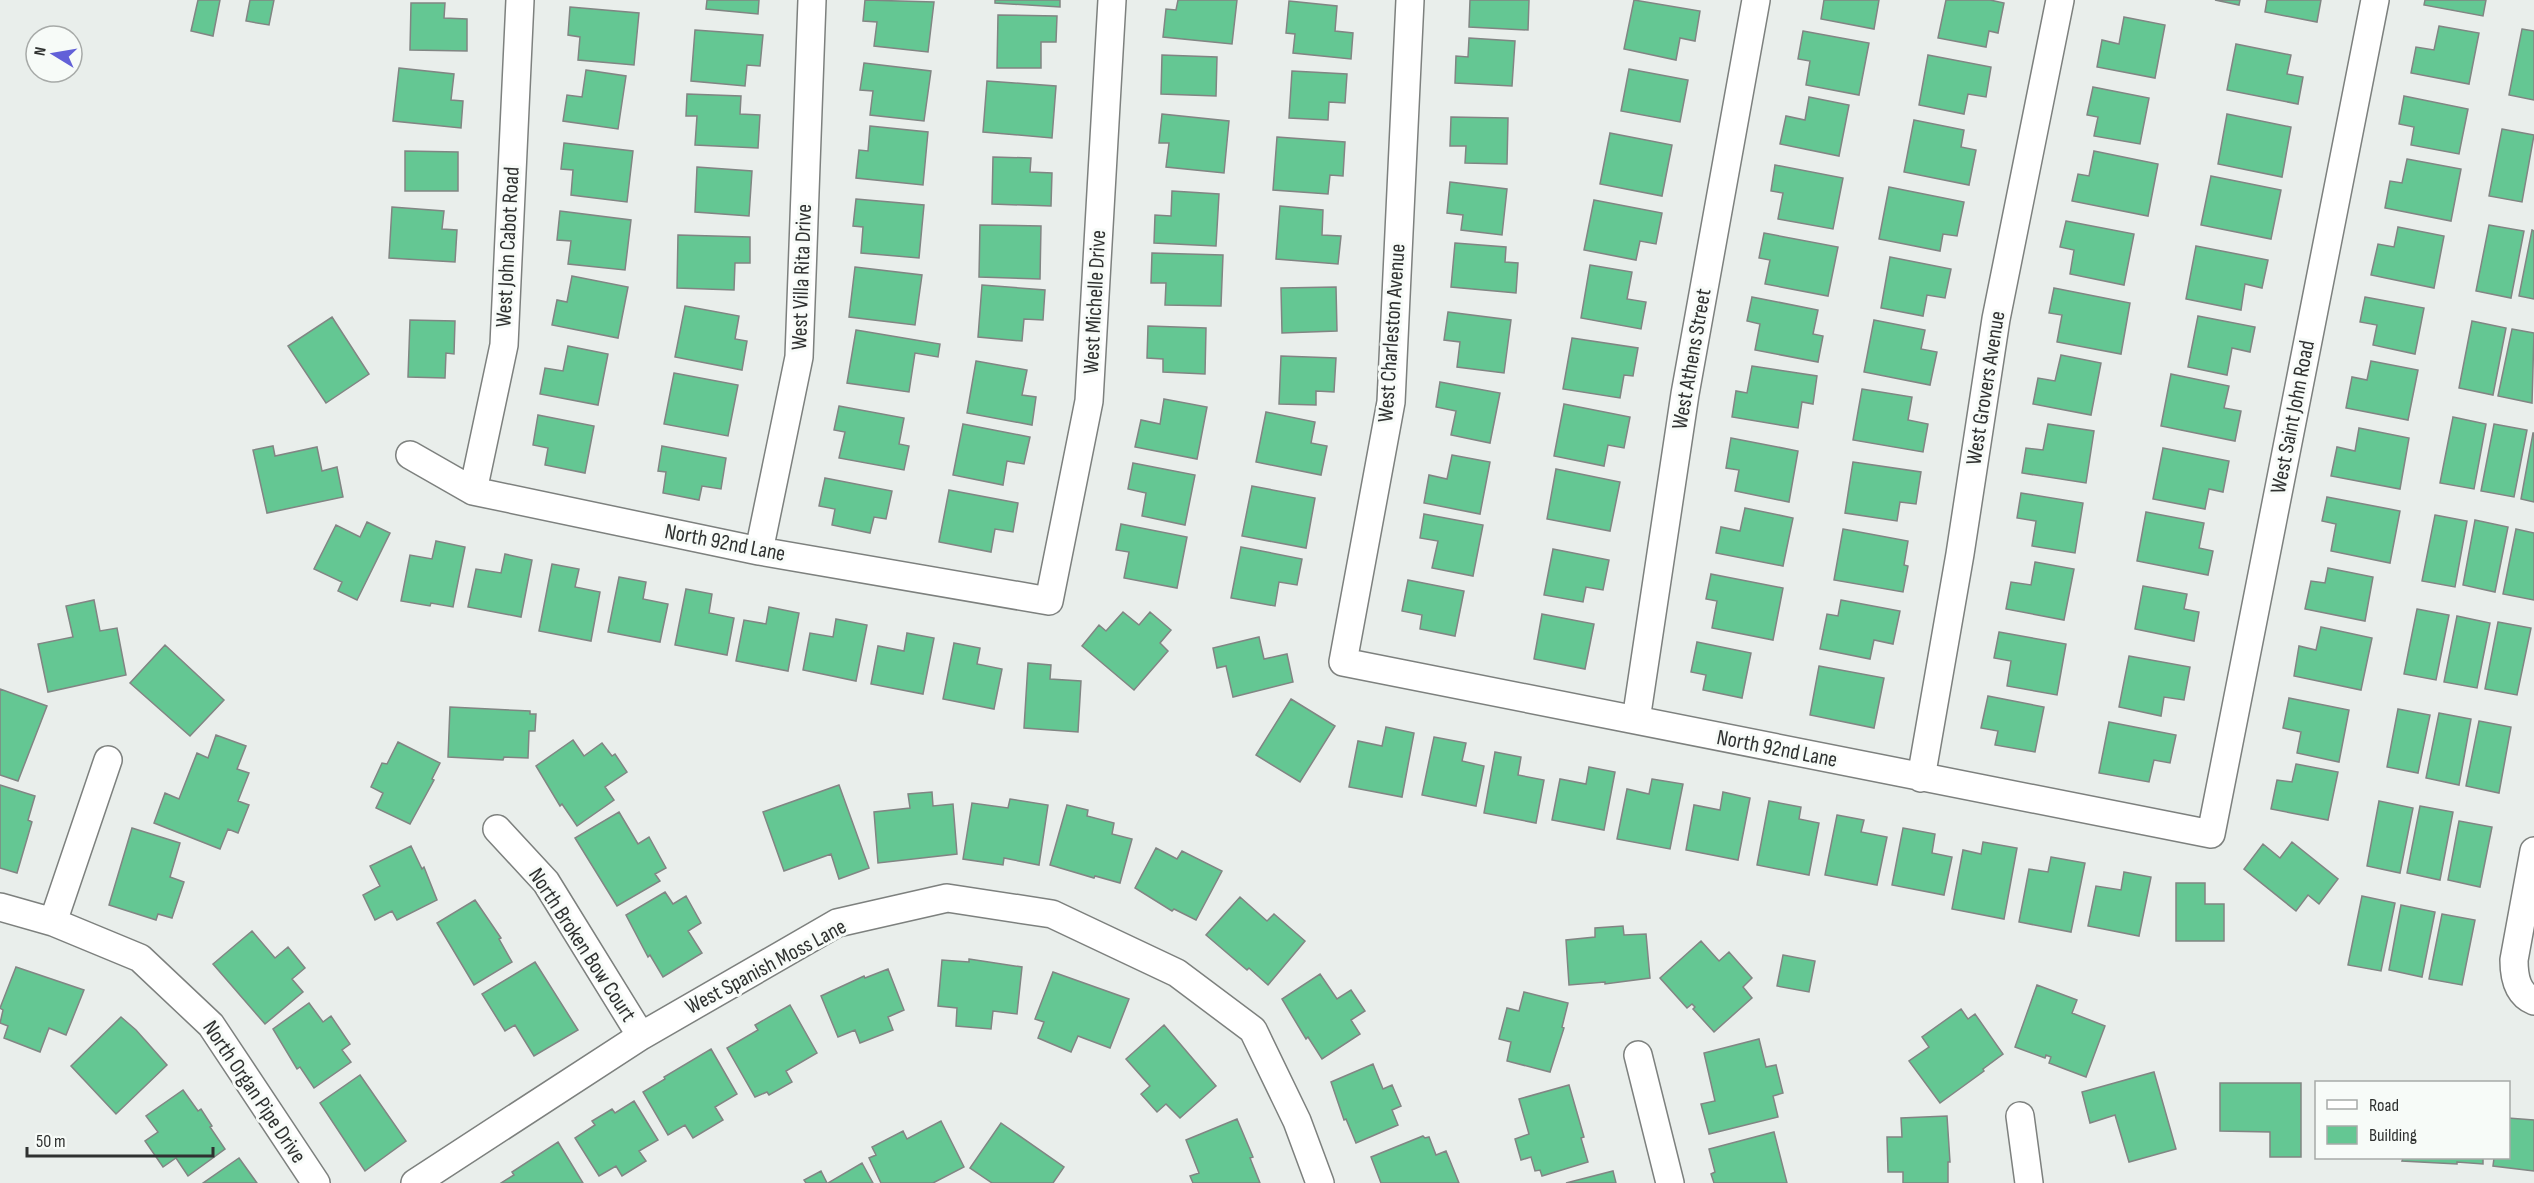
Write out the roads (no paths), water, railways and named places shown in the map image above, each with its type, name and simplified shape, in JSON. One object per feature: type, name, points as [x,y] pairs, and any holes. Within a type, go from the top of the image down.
[{"type":"street","name":"West John Cabot Road","points":[[473,491],[504,345],[520,0]]},
{"type":"street","name":"West Villa Rita Drive","points":[[759,551],[799,357],[812,0]]},
{"type":"street","name":"West Michelle Drive","points":[[1049,601],[1089,401],[1112,0]]},
{"type":"street","name":"West Charleston Avenue","points":[[1343,662],[1391,402],[1410,0]]},
{"type":"street","name":"West Athens Street","points":[[1636,720],[1685,394],[1756,0]]},
{"type":"street","name":"West Grovers Avenue","points":[[1922,778],[1960,554],[1996,319],[2060,0]]},
{"type":"street","name":"West Saint John Road","points":[[2211,834],[2375,0]]},
{"type":"street","name":"North 92nd Lane","points":[[410,455],[473,491],[759,551],[1049,601]]},
{"type":"street","name":"North 92nd Lane","points":[[1343,662],[2211,834]]},
{"type":"street","points":[[53,922],[108,760]]},
{"type":"street","name":"North Broken Bow Court","points":[[497,829],[546,882],[641,1036]]},
{"type":"street","points":[[2527,995],[2514,976],[2514,960],[2534,851]]},
{"type":"street","name":"West Spanish Moss Lane","points":[[415,1183],[641,1036],[837,923],[947,898],[1052,914],[1177,973],[1253,1030],[1297,1121],[1320,1183]]},
{"type":"street","name":"North Organ Pipe Drive","points":[[0,907],[53,922],[140,958],[211,1025],[316,1183]]},
{"type":"street","points":[[1638,1055],[1670,1183]]},
{"type":"street","points":[[2020,1116],[2029,1183]]}]
